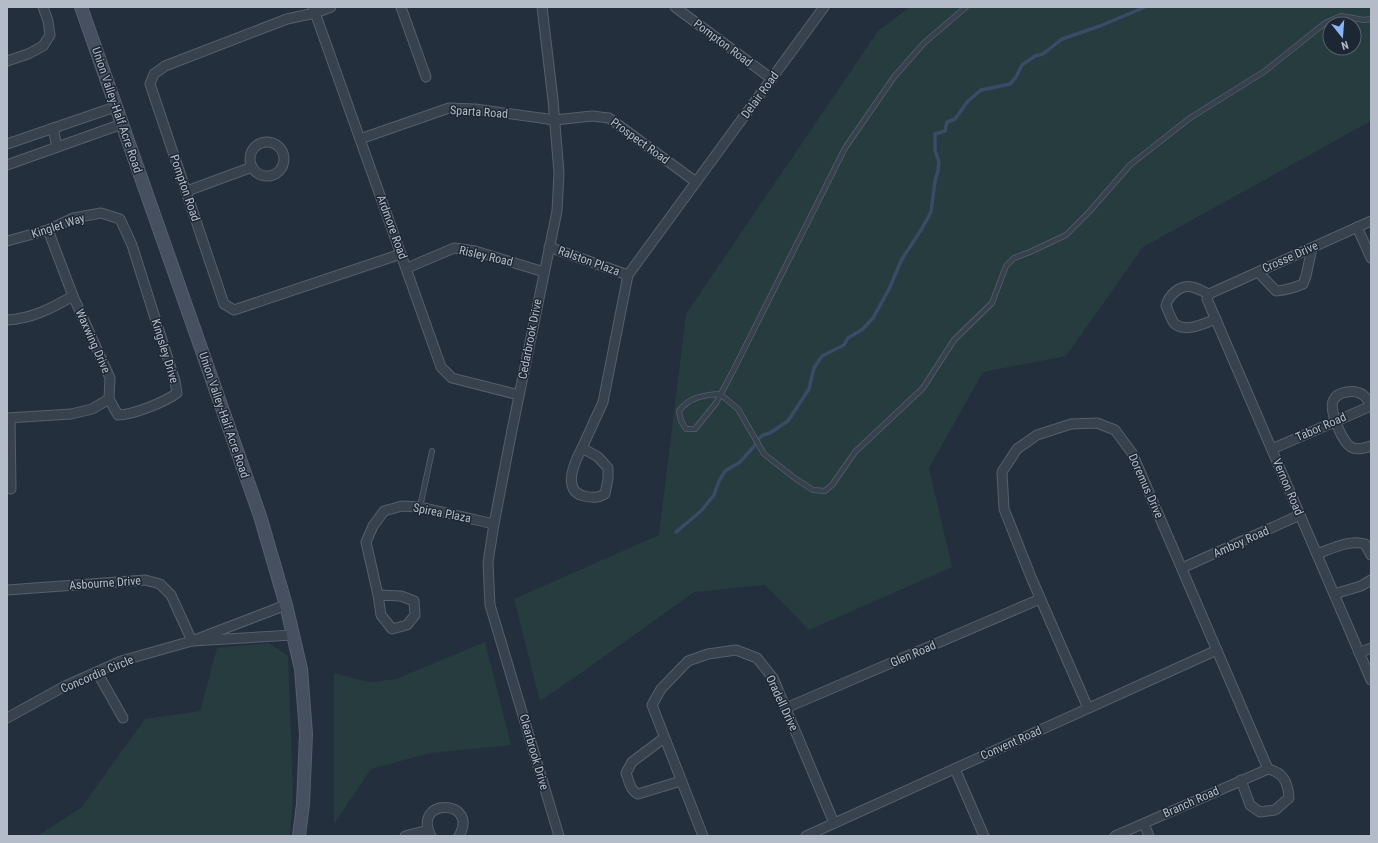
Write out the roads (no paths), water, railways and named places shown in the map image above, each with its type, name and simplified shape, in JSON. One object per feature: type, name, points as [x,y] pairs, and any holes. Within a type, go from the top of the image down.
[{"type":"street","points":[[7,61],[28,54],[43,46],[50,35],[48,21],[43,7]]},
{"type":"street","name":"Union Valley-Half Acre Road","points":[[81,7],[260,516],[286,605],[301,669],[306,734],[303,804],[299,836]]},
{"type":"street","name":"Pompton Road","points":[[331,7],[314,10],[287,19],[165,66],[154,74],[150,84],[224,304],[234,310],[402,254]]},
{"type":"street","points":[[401,7],[426,76]]},
{"type":"street","name":"Cedarbrook Drive","points":[[509,668],[490,605],[488,562],[519,395],[557,211],[559,173],[555,120],[542,7]]},
{"type":"street","name":"Pompton Road","points":[[675,7],[772,79]]},
{"type":"street","name":"Delair Road","points":[[628,275],[824,7]]},
{"type":"street","name":"Ardmore Road","points":[[314,10],[441,367],[452,378],[519,395]]},
{"type":"street","points":[[7,144],[116,107]]},
{"type":"street","name":"Sparta Road","points":[[360,139],[450,108],[555,120]]},
{"type":"street","name":"Prospect Road","points":[[555,120],[592,116],[609,118],[696,182]]},
{"type":"street","points":[[7,165],[122,124]]},
{"type":"street","points":[[52,128],[57,147]]},
{"type":"street","points":[[187,192],[252,168]]},
{"type":"street","name":"Kinglet Way","points":[[7,241],[48,230],[73,218],[101,213],[120,219],[132,245],[142,276]]},
{"type":"street","name":"Crosse Drive","points":[[1209,294],[1371,221]]},
{"type":"street","points":[[1357,227],[1371,258]]},
{"type":"street","name":"Waxwing Drive","points":[[48,230],[73,296],[110,378],[109,399]]},
{"type":"street","name":"Ralston Plaza","points":[[549,247],[628,275]]},
{"type":"street","name":"Risley Road","points":[[406,268],[454,248],[475,251],[544,272]]},
{"type":"street","points":[[1258,272],[1276,291],[1288,290],[1303,284],[1312,248]]},
{"type":"street","points":[[582,448],[598,457],[608,468],[608,479],[605,494],[595,498],[580,495],[574,489],[571,481],[573,466],[603,402],[628,275]]},
{"type":"street","name":"Kingsley Drive","points":[[109,399],[118,415],[127,415],[170,399],[178,393],[142,276]]},
{"type":"street","points":[[1209,294],[1191,286],[1183,288],[1177,291],[1166,306],[1174,323],[1182,327],[1191,327],[1216,319]]},
{"type":"street","name":"Vernon Road","points":[[1209,294],[1208,299],[1216,319],[1371,680]]},
{"type":"street","points":[[7,320],[16,320],[47,310],[73,296]]},
{"type":"street","points":[[1371,405],[1363,395],[1356,392],[1347,392],[1339,395],[1333,401],[1332,409],[1345,442],[1352,448],[1362,449],[1371,446]]},
{"type":"street","points":[[11,489],[8,418],[71,414],[92,409],[109,399]]},
{"type":"street","name":"Tabor Road","points":[[1272,449],[1371,405]]},
{"type":"street","name":"Doremus Drive","points":[[1088,708],[1040,599],[1004,509],[1002,472],[1016,449],[1037,435],[1072,424],[1098,423],[1115,430],[1132,453],[1268,769]]},
{"type":"street","name":"Spirea Plaza","points":[[378,595],[401,596],[414,601],[415,615],[406,625],[392,629],[381,615],[366,542],[373,526],[384,511],[402,506],[420,507],[494,524]]},
{"type":"street","name":"Amboy Road","points":[[1182,568],[1300,515]]},
{"type":"street","points":[[1317,554],[1340,545],[1358,542],[1365,544],[1371,555]]},
{"type":"street","name":"Asbourne Drive","points":[[7,590],[145,580],[160,584],[171,595],[192,641]]},
{"type":"street","points":[[1334,594],[1361,586],[1371,580]]},
{"type":"street","name":"Glen Road","points":[[786,708],[1040,599]]},
{"type":"street","name":"Concordia Circle","points":[[7,718],[66,686],[121,661],[192,641],[286,605]]},
{"type":"street","name":"Concordia Circle","points":[[192,641],[293,634]]},
{"type":"street","points":[[1360,653],[1371,648]]},
{"type":"street","name":"Oradell Drive","points":[[703,836],[652,706],[661,689],[688,661],[708,654],[736,650],[757,658],[773,678],[834,823]]},
{"type":"street","name":"Convent Road","points":[[806,836],[1217,650]]},
{"type":"street","name":"Clearbrook Drive","points":[[509,668],[559,836]]},
{"type":"street","points":[[97,672],[123,718]]},
{"type":"street","points":[[664,738],[632,762],[626,773],[629,784],[634,792],[638,794],[681,781]]},
{"type":"street","points":[[955,769],[984,836]]},
{"type":"street","points":[[1241,780],[1250,806],[1260,812],[1275,810],[1289,798],[1288,786],[1282,777],[1268,769]]},
{"type":"street","name":"Branch Road","points":[[1115,836],[1268,769]]},
{"type":"street","points":[[405,836],[430,833],[428,819],[435,810],[442,807],[449,807],[456,810],[461,816],[463,823],[459,836]]},
{"type":"street","points":[[1144,824],[1149,836]]},
{"type":"lane","points":[[966,7],[924,43],[894,77],[845,148],[732,373],[720,394],[716,403],[695,428],[686,429],[681,421],[679,411],[684,404],[699,397],[720,394],[738,409],[764,454],[796,479],[813,490],[825,491],[832,486],[856,452],[923,388],[954,340],[992,303],[1006,266],[1014,258],[1066,235],[1089,212],[1130,165],[1190,118],[1265,71],[1325,23],[1341,16],[1364,20],[1371,19]]},
{"type":"lane","points":[[420,507],[432,451]]},
{"type":"waterway","points":[[676,532],[701,511],[714,495],[719,481],[725,471],[740,462],[755,445],[756,441],[763,435],[770,433],[788,421],[809,389],[814,368],[822,356],[844,345],[848,338],[863,329],[873,318],[889,289],[902,259],[931,212],[939,162],[935,150],[935,134],[945,131],[947,122],[955,119],[968,101],[981,90],[1010,84],[1016,77],[1022,65],[1035,56],[1043,54],[1062,39],[1100,26],[1145,7]]}]
